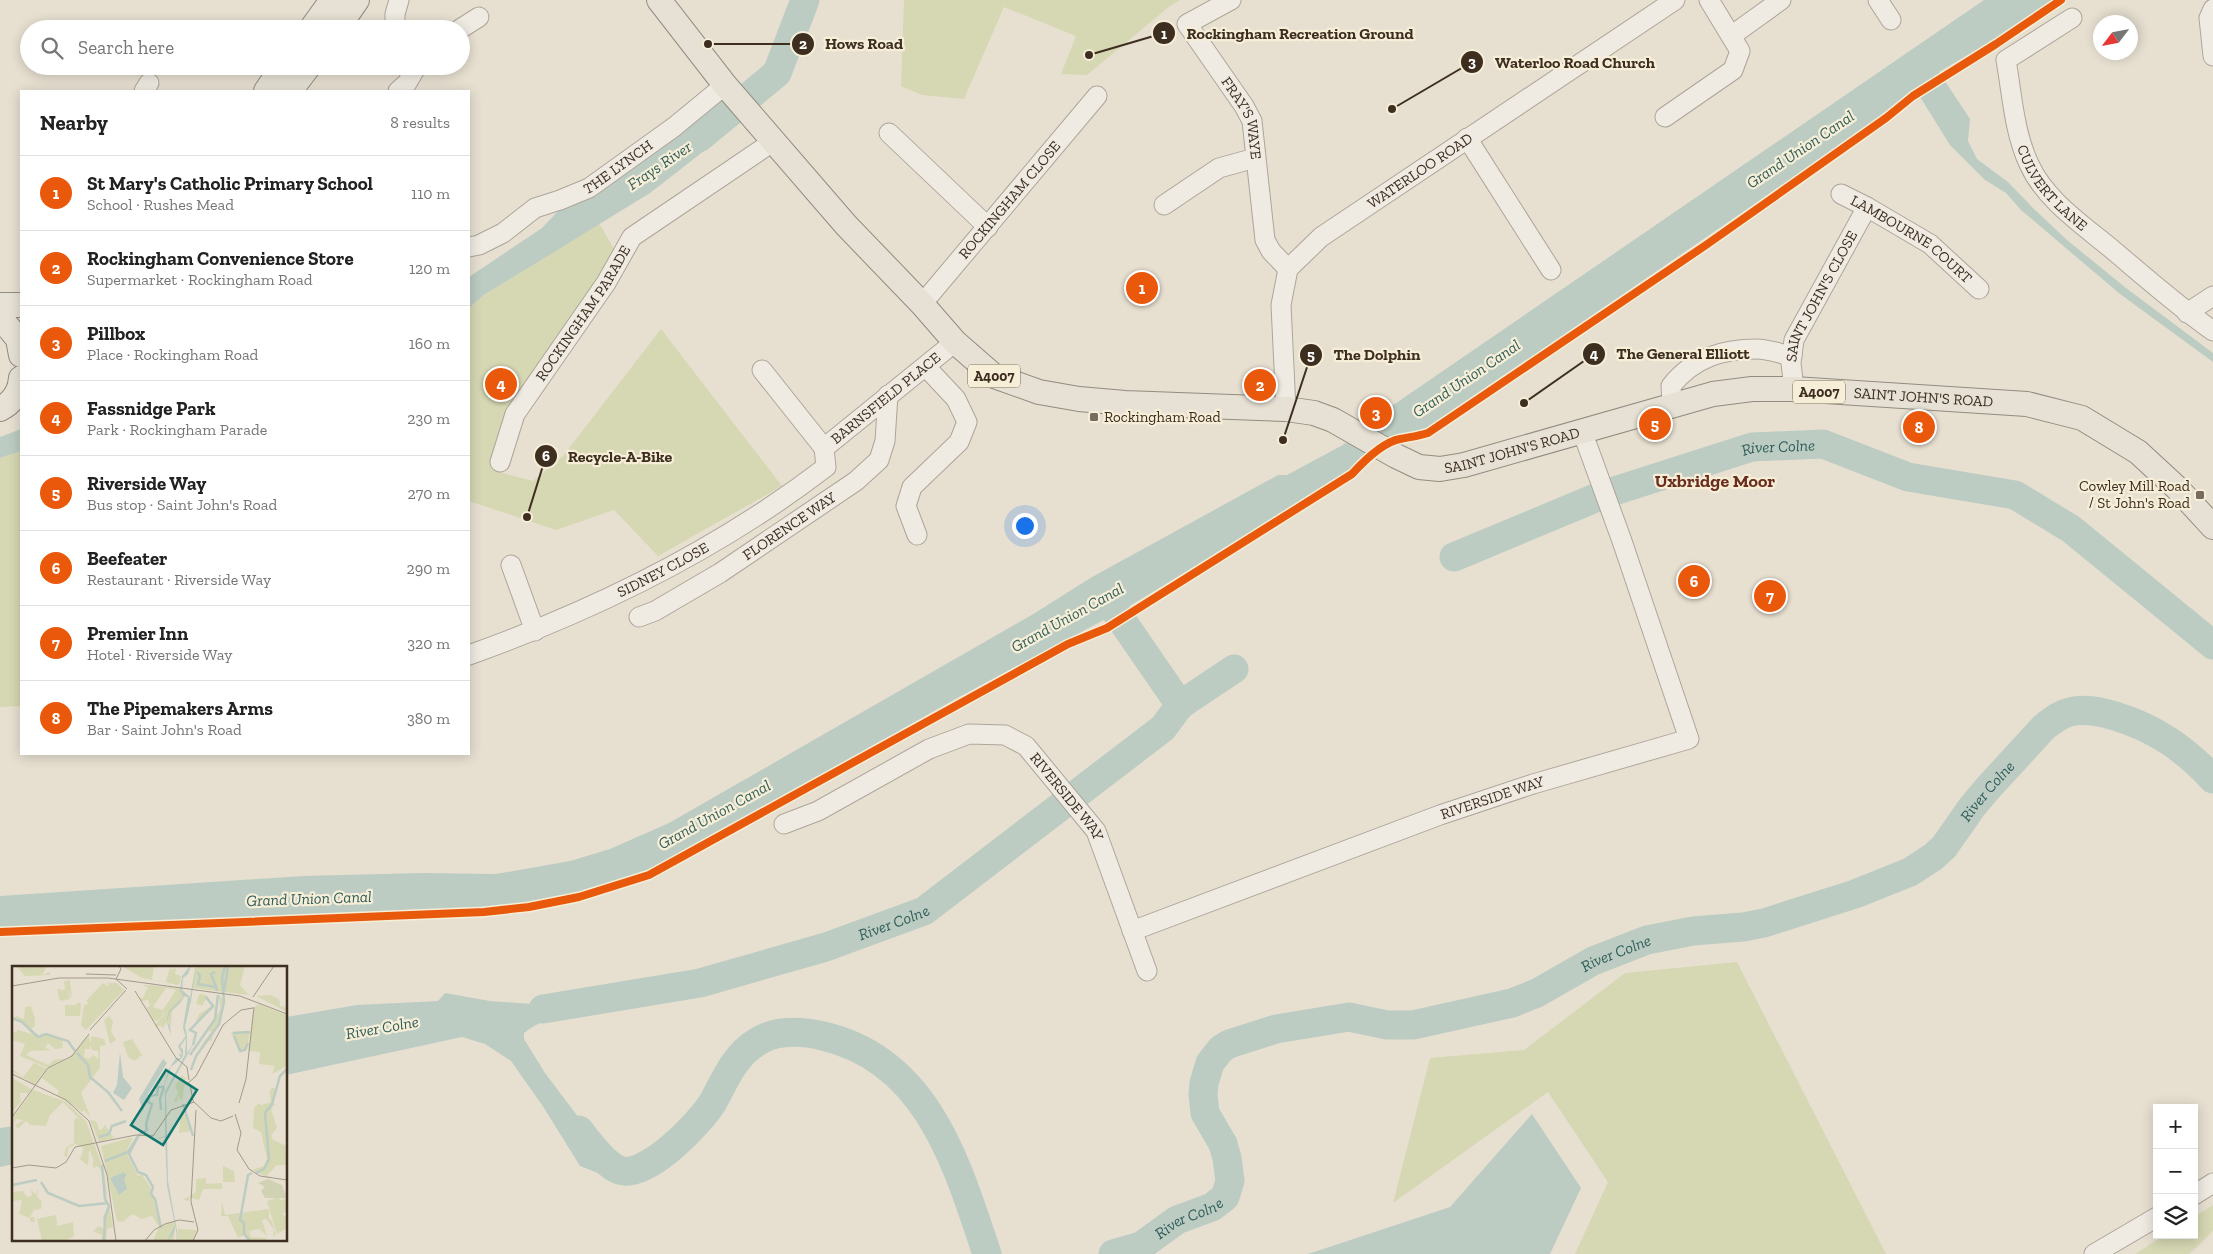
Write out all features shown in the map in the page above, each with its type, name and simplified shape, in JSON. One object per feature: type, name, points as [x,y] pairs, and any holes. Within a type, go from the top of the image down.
[{"type":"main road","points":[[318,20],[332,0]]},
{"type":"main road","points":[[343,20],[357,0]]},
{"type":"main road","name":"A4007","points":[[659,0],[728,89],[846,225],[922,304],[955,342],[994,376],[1040,392],[1125,403],[1286,409]]},
{"type":"main road","points":[[267,90],[277,75]]},
{"type":"main road","points":[[291,90],[302,75]]},
{"type":"main road","points":[[0,305],[20,305]]},
{"type":"main road","points":[[0,317],[18,339],[20,350]]},
{"type":"main road","points":[[0,409],[14,399],[20,388]]},
{"type":"main road","name":"SAINT JOHN'S ROAD","points":[[1286,409],[1314,413],[1333,420],[1419,467],[1440,469],[1464,465],[1672,404],[1713,394],[1752,389],[2027,404],[2082,418],[2138,452],[2177,488],[2213,527]]},
{"type":"street","points":[[394,20],[399,0]]},
{"type":"street","name":"FRAY'S WAYE","points":[[1231,0],[1187,24],[1244,106],[1252,121],[1265,240],[1271,251],[1288,269]]},
{"type":"street","name":"WATERLOO ROAD","points":[[1288,269],[1321,237],[1675,0]]},
{"type":"street","points":[[1665,117],[1733,70],[1740,50],[1709,0]]},
{"type":"street","points":[[1731,36],[1781,0]]},
{"type":"street","points":[[1878,0],[1891,20]]},
{"type":"street","points":[[2213,9],[2209,18],[2213,56]]},
{"type":"street","points":[[470,23],[479,17]]},
{"type":"street","name":"CULVERT LANE","points":[[2072,18],[2006,60],[2019,134],[2029,164],[2044,189],[2187,313],[2213,331]]},
{"type":"street","points":[[399,90],[407,83],[411,75]]},
{"type":"street","name":"THE LYNCH","points":[[470,247],[478,245],[503,232],[535,208],[589,188],[728,89]]},
{"type":"street","name":"ROCKINGHAM CLOSE","points":[[922,304],[1097,96]]},
{"type":"street","name":"ROCKINGHAM PARADE","points":[[500,462],[515,414],[606,283],[632,238],[767,132]]},
{"type":"street","points":[[889,133],[988,227]]},
{"type":"street","points":[[1467,138],[1551,270]]},
{"type":"street","points":[[1164,205],[1218,168],[1255,158]]},
{"type":"street","name":"LAMBOURNE COURT","points":[[1840,194],[1867,207],[1930,244],[1979,289]]},
{"type":"street","name":"SAINT JOHN'S CLOSE","points":[[1794,390],[1792,356],[1794,340],[1867,207]]},
{"type":"street","points":[[1286,409],[1281,305],[1288,269]]},
{"type":"street","points":[[2187,313],[2213,296]]},
{"type":"street","name":"BARNSFIELD PLACE","points":[[762,370],[824,448],[955,342]]},
{"type":"street","points":[[1672,404],[1671,386],[1676,379],[1682,373],[1714,354],[1758,349],[1792,356]]},
{"type":"street","points":[[917,535],[906,506],[912,487],[959,442],[967,422],[956,399],[926,366]]},
{"type":"street","name":"FLORENCE WAY","points":[[638,617],[655,611],[704,583],[856,481],[879,460],[885,441],[888,395]]},
{"type":"street","name":"RIVERSIDE WAY","points":[[1132,931],[1440,815],[1532,784],[1689,739],[1582,430]]},
{"type":"street","name":"SIDNEY CLOSE","points":[[470,655],[535,631],[656,575],[790,494],[826,467],[824,448]]},
{"type":"street","points":[[511,565],[535,631]]},
{"type":"street","name":"RIVERSIDE WAY","points":[[784,824],[818,811],[930,749],[970,734],[1005,735],[1026,746],[1096,831],[1147,971]]},
{"type":"street","points":[[2198,1192],[2213,1183]]},
{"type":"street","points":[[2094,1254],[2153,1219]]},
{"type":"green space","points":[[904,0],[1180,0],[1170,6],[1087,75],[1061,74],[1076,36],[1004,7],[964,99],[922,95],[901,86]]},
{"type":"green space","points":[[599,223],[621,261],[601,288],[506,448],[499,472],[533,481],[563,456],[661,329],[782,486],[658,556],[614,510],[556,530],[470,501],[470,307],[483,296]]},
{"type":"green space","points":[[20,451],[20,706],[0,707],[0,458]]},
{"type":"green space","points":[[1737,962],[1886,1254],[1575,1254],[1608,1182],[1548,1092],[1393,1203],[1430,1058],[1524,1050],[1625,973]]},
{"type":"green space","points":[[2213,1205],[2213,1231],[2189,1254],[2135,1254],[2159,1239],[2198,1239],[2198,1214]]},
{"type":"water","name":"Grand Union Canal","points":[[1984,0],[2055,0],[1997,38],[1939,72],[1970,119],[1968,141],[1977,159],[2008,182],[2067,240],[2126,288],[2213,353],[2213,362],[2120,294],[2021,210],[2006,193],[1985,180],[1950,145],[1915,89],[1858,133],[1422,432],[1402,434],[1361,457],[1350,471],[1128,607],[959,697],[663,864],[642,874],[559,898],[503,906],[0,928],[0,896],[303,876],[423,873],[496,874],[570,861],[610,849],[669,823],[1035,613],[1092,577],[1278,475],[1287,475],[1341,446],[1378,422],[1383,412]]},
{"type":"water","points":[[719,105],[724,106],[740,123],[650,193],[484,295],[470,307],[470,276],[542,228],[560,209]]},
{"type":"water","points":[[20,429],[20,451],[0,458],[0,437]]},
{"type":"water","points":[[445,993],[490,1001],[533,1004],[581,996],[583,1013],[545,1021],[524,1033],[524,1039],[545,1073],[579,1118],[598,1141],[609,1145],[603,1175],[580,1166],[544,1108],[511,1061],[485,1044],[462,1037],[288,1075],[288,1017],[357,1005],[438,1001]]},
{"type":"water","points":[[1532,1114],[1581,1188],[1550,1254],[1308,1254],[1450,1207]]},
{"type":"water","points":[[12,1126],[12,1164],[0,1167],[0,1128]]},
{"type":"waterway","name":"Frays River","points":[[700,137],[777,73],[805,0]]},
{"type":"waterway","name":"River Colne","points":[[1454,557],[1605,494],[1752,447],[1823,444],[1908,477],[2015,495],[2071,529],[2213,645]]},
{"type":"waterway","name":"Grand Union Canal","points":[[1105,596],[1180,705]]},
{"type":"waterway","name":"River Colne","points":[[543,1009],[700,983],[826,947],[924,911],[1163,728],[1180,705],[1234,669]]},
{"type":"waterway","name":"River Colne","points":[[1113,1254],[1141,1246],[1177,1220],[1212,1207],[1225,1197],[1230,1181],[1227,1158],[1223,1144],[1205,1113],[1203,1094],[1210,1063],[1221,1049],[1229,1044],[1276,1029],[1349,1017],[1387,1025],[1413,1025],[1512,1003],[1537,993],[1593,961],[1647,940],[1693,931],[1743,927],[1764,923],[1855,894],[1910,872],[1933,857],[1944,847],[1988,788],[2044,727],[2066,713],[2087,710],[2130,721],[2156,733],[2180,749],[2213,779]]},
{"type":"waterway","name":"River Colne","points":[[579,1130],[598,1153],[619,1170],[630,1171],[643,1167],[671,1148],[697,1123],[713,1102],[736,1061],[757,1042],[773,1035],[789,1032],[823,1036],[859,1049],[889,1068],[913,1092],[933,1121],[950,1152],[987,1254]]},
{"type":"cycle path","points":[[0,932],[484,912],[529,907],[579,897],[649,875],[1068,644],[1107,628],[1352,474],[1380,448],[1400,439],[1428,433],[1706,245],[1886,118],[1913,96],[1996,44],[2061,0]]},
{"type":"place","name":"Hows Road","points":[[708,44]]},
{"type":"place","name":"Rockingham Recreation Ground","points":[[1089,55]]},
{"type":"place","name":"Waterloo Road Church","points":[[1392,109]]},
{"type":"place","name":"St Mary's Catholic Primary School","points":[[1142,288]]},
{"type":"place","name":"Fassnidge Park","points":[[501,384]]},
{"type":"place","name":"Rockingham Convenience Store","points":[[1260,385]]},
{"type":"place","name":"The General Elliott","points":[[1524,403]]},
{"type":"place","name":"Pillbox","points":[[1376,413]]},
{"type":"place","name":"Rockingham Road","points":[[1094,417]]},
{"type":"place","name":"Riverside Way","points":[[1655,424]]},
{"type":"place","name":"The Pipemakers Arms","points":[[1919,427]]},
{"type":"place","name":"The Dolphin","points":[[1283,440]]},
{"type":"place","name":"Cowley Mill Road / St John's Road","points":[[2200,495]]},
{"type":"place","name":"Recycle-A-Bike","points":[[527,517]]},
{"type":"place","name":"Beefeater","points":[[1694,581]]},
{"type":"place","name":"Premier Inn","points":[[1770,596]]},
{"type":"district","name":"Uxbridge Moor","points":[[1715,481]]}]
